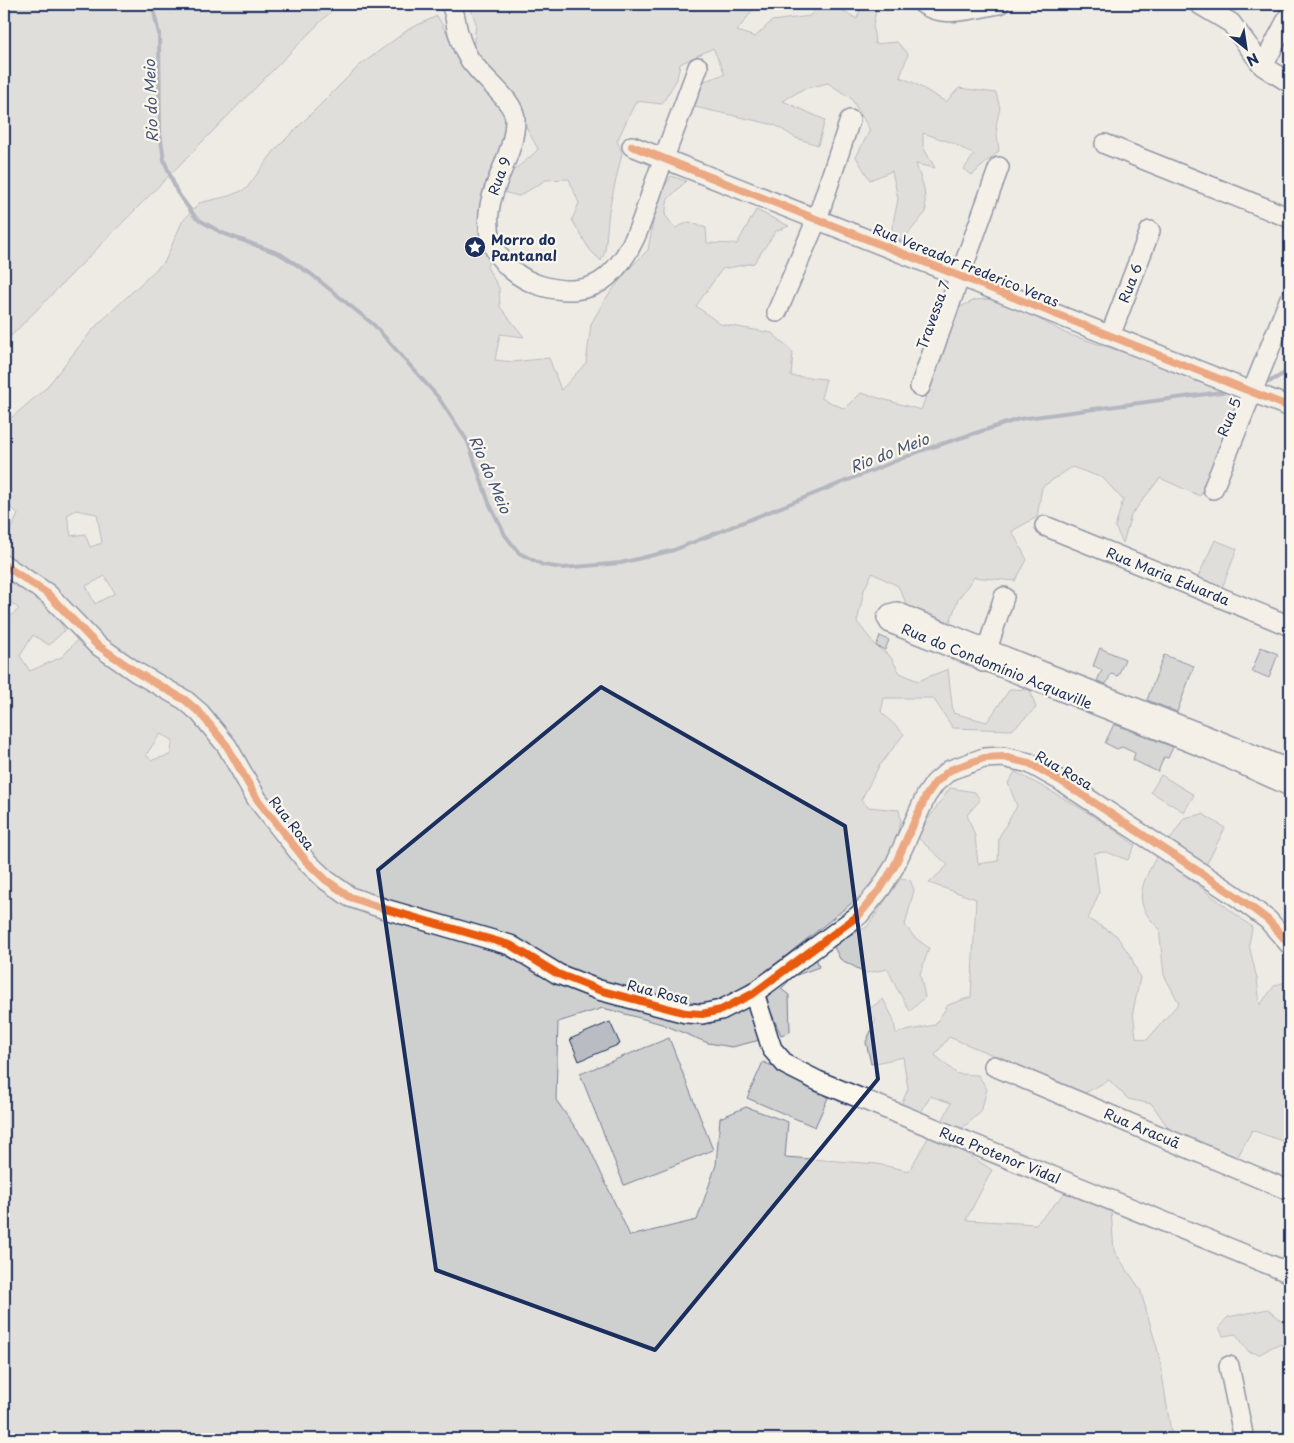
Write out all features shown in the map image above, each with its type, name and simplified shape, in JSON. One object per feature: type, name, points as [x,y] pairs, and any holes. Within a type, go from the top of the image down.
[{"type":"street","name":"Rua 9","points":[[450,4],[458,33],[473,65],[514,110],[513,135],[492,192],[488,212],[491,241],[506,264],[519,276],[534,283],[569,291],[589,288],[606,278],[631,246],[698,67]]},
{"type":"street","points":[[923,4],[928,8],[941,10],[964,10],[999,4]]},
{"type":"street","points":[[1199,4],[1231,23],[1263,66],[1290,83]]},
{"type":"street","points":[[1263,66],[1290,14]]},
{"type":"street","points":[[777,312],[817,219],[850,120]]},
{"type":"street","points":[[1105,144],[1290,218]]},
{"type":"street","name":"Rua Vereador Frederico Veras","points":[[632,146],[663,160],[817,219],[1290,408]]},
{"type":"street","name":"Travessa 7","points":[[920,387],[999,167]]},
{"type":"street","name":"Rua 6","points":[[1110,336],[1150,231]]},
{"type":"street","name":"Rua 5","points":[[1213,489],[1290,298]]},
{"type":"street","name":"Rua Maria Eduarda","points":[[1045,526],[1290,626]]},
{"type":"street","name":"Rua Rosa","points":[[4,565],[48,594],[96,644],[136,672],[185,700],[200,713],[226,746],[257,800],[306,861],[326,880],[350,897],[510,946],[558,974],[599,990],[686,1013],[702,1014],[721,1010],[754,993],[859,915],[881,888],[894,867],[926,796],[935,783],[950,770],[984,758],[1003,757],[1029,763],[1062,781],[1236,896],[1268,920],[1290,945]]},
{"type":"street","name":"Rua do Condomínio Acquaville","points":[[1004,598],[985,656],[1213,744],[1290,770]]},
{"type":"street","name":"Rua do Condomínio Acquaville","points":[[1213,744],[1290,786]]},
{"type":"street","name":"Rua Protenor Vidal","points":[[754,993],[772,1050],[786,1066],[818,1081],[1290,1272]]},
{"type":"street","name":"Rua Aracuã","points":[[994,1066],[1290,1191]]},
{"type":"street","points":[[1229,1366],[1244,1439]]},
{"type":"highlighted area","points":[[601,687],[845,826],[878,1079],[655,1350],[436,1270],[378,870]]},
{"type":"shaded area","points":[[4,4],[338,4],[4,343]]},
{"type":"shaded area","points":[[469,4],[757,4],[737,31],[755,37],[772,21],[810,16],[819,4],[831,4],[857,19],[862,4],[875,4],[877,6],[873,25],[875,44],[897,42],[908,54],[900,77],[946,102],[959,88],[996,93],[1000,108],[996,125],[999,151],[972,175],[964,169],[974,155],[953,143],[923,133],[923,147],[935,168],[916,164],[924,188],[926,212],[902,241],[891,233],[898,199],[892,171],[870,180],[856,157],[870,130],[851,98],[828,83],[803,89],[783,101],[825,120],[818,145],[796,138],[775,125],[695,107],[693,85],[725,74],[713,48],[680,64],[677,79],[662,104],[636,101],[617,141],[622,153],[609,210],[605,251],[601,261],[590,250],[572,220],[579,203],[569,179],[546,180],[519,196],[499,191],[480,214],[481,241],[491,256],[487,267],[499,288],[500,307],[524,337],[500,334],[495,360],[513,362],[549,358],[561,390],[586,363],[591,324],[604,301],[627,271],[648,250],[657,199],[671,176],[686,181],[668,199],[665,215],[675,228],[689,222],[706,228],[707,243],[737,244],[756,210],[789,226],[776,231],[754,263],[722,269],[696,306],[720,324],[772,333],[793,352],[791,376],[826,379],[821,398],[845,409],[861,393],[921,410],[958,308],[975,300],[1011,297],[1035,317],[1067,334],[1210,380],[1239,395],[1210,479],[1200,496],[1160,478],[1131,515],[1123,543],[1115,527],[1123,500],[1103,478],[1072,467],[1042,487],[1037,517],[1012,531],[1027,560],[1015,581],[974,577],[958,599],[950,622],[907,605],[898,586],[872,573],[864,590],[857,622],[876,646],[890,656],[900,673],[918,681],[948,669],[953,713],[987,722],[1010,689],[1030,690],[1036,708],[1012,730],[953,728],[933,698],[884,698],[881,712],[904,734],[879,766],[861,800],[868,807],[899,810],[901,820],[889,862],[858,898],[761,976],[721,1000],[703,1004],[612,988],[573,974],[511,938],[362,896],[320,867],[283,830],[257,792],[216,719],[211,731],[247,799],[290,858],[315,885],[345,904],[395,916],[495,951],[581,991],[710,1024],[742,1006],[753,1008],[764,1039],[732,1047],[708,1043],[662,1024],[603,1008],[558,1022],[556,1100],[589,1147],[630,1236],[697,1220],[716,1165],[720,1118],[746,1107],[788,1122],[785,1157],[877,1164],[909,1171],[932,1131],[992,1170],[966,1220],[1036,1224],[1067,1191],[1111,1211],[1114,1251],[1140,1289],[1159,1355],[1172,1439],[4,1439],[4,622],[19,609],[4,597],[4,589],[12,578],[40,593],[65,630],[49,645],[33,635],[20,656],[30,671],[62,657],[80,637],[52,590],[4,558],[4,531],[13,526],[18,514],[4,501],[4,424],[45,389],[94,328],[165,261],[182,222],[199,203],[229,196],[246,189],[275,150],[359,66],[409,29],[437,16],[472,76],[496,97],[515,122],[516,142],[509,175],[538,149],[525,125],[518,104],[472,56],[476,23]],"holes":[[[76,510],[97,514],[102,543],[90,547],[85,534],[71,536],[67,515]],[[105,576],[115,593],[95,604],[86,586]],[[160,734],[173,740],[170,755],[152,760],[146,755]]]},
{"type":"shaded area","points":[[1215,540],[1237,549],[1222,588],[1197,579]]},
{"type":"shaded area","points":[[1015,772],[1106,824],[1135,845],[1128,860],[1106,852],[1094,853],[1099,893],[1088,919],[1116,935],[1131,957],[1140,978],[1133,1011],[1136,1038],[1147,1040],[1179,1003],[1164,975],[1159,928],[1144,910],[1142,901],[1142,892],[1147,874],[1158,854],[1252,927],[1249,945],[1257,979],[1260,1005],[1275,985],[1290,981],[1290,1144],[1252,1130],[1237,1158],[1171,1132],[1152,1104],[1128,1099],[1109,1080],[1085,1093],[949,1037],[935,1055],[957,1074],[978,1075],[987,1089],[981,1112],[961,1129],[941,1124],[951,1103],[930,1096],[919,1116],[900,1107],[908,1089],[903,1057],[871,1064],[866,1042],[876,1020],[868,1010],[883,999],[893,1018],[896,1033],[935,1025],[948,1005],[971,997],[976,899],[929,883],[948,865],[916,836],[950,788],[975,792],[980,800],[967,815],[975,836],[978,864],[998,861],[999,837],[1017,806],[1008,783]]},
{"type":"shaded area","points":[[1161,775],[1194,795],[1184,812],[1151,792]]},
{"type":"shaded area","points":[[1203,814],[1225,828],[1206,865],[1168,843],[1184,818]]},
{"type":"shaded area","points":[[901,878],[910,880],[914,890],[905,925],[914,937],[929,948],[920,974],[925,997],[910,1011],[888,969],[866,973],[840,959],[832,943],[867,927]]},
{"type":"shaded area","points":[[815,954],[819,967],[794,976],[781,989],[789,995],[790,1032],[781,1035],[769,1008],[766,990]]},
{"type":"shaded area","points":[[669,1038],[713,1150],[624,1185],[580,1074]]},
{"type":"shaded area","points":[[763,1062],[831,1091],[815,1127],[747,1098]]},
{"type":"shaded area","points":[[1268,1309],[1290,1328],[1290,1344],[1276,1345],[1260,1354],[1249,1352],[1236,1334],[1223,1336],[1219,1327],[1228,1317]]},
{"type":"building","points":[[880,636],[889,640],[885,650],[876,646]]},
{"type":"building","points":[[1261,647],[1278,654],[1269,678],[1252,671]]},
{"type":"building","points":[[1100,648],[1125,659],[1118,676],[1111,674],[1106,684],[1097,681],[1102,670],[1093,666]]},
{"type":"building","points":[[1164,655],[1194,666],[1177,712],[1147,700]]},
{"type":"building","points":[[1114,724],[1173,747],[1168,758],[1164,757],[1158,772],[1133,760],[1135,753],[1122,747],[1117,749],[1105,743]]},
{"type":"building","points":[[610,1022],[620,1044],[579,1061],[570,1039]]},
{"type":"waterway","name":"Rio do Meio","points":[[152,4],[159,34],[160,133],[164,160],[177,192],[196,218],[222,233],[280,254],[311,274],[374,325],[438,397],[468,442],[489,503],[505,535],[519,553],[543,565],[563,568],[621,563],[674,550],[923,450],[1019,419],[1229,391]]},
{"type":"waterway","name":"Rio do Meio","points":[[1269,382],[1290,370]]},
{"type":"cycle path","points":[[632,146],[1290,407]]},
{"type":"cycle path","points":[[4,565],[48,594],[96,644],[136,672],[185,700],[200,713],[227,746],[257,799],[306,861],[326,880],[350,897],[510,945],[558,974],[599,990],[686,1013],[702,1014],[721,1010],[754,993],[859,915],[881,888],[894,867],[926,796],[935,783],[950,770],[984,758],[1003,757],[1029,763],[1061,781],[1236,896],[1268,920],[1290,945]]},
{"type":"place","name":"Morro do Pantanal","points":[[475,247]]}]
